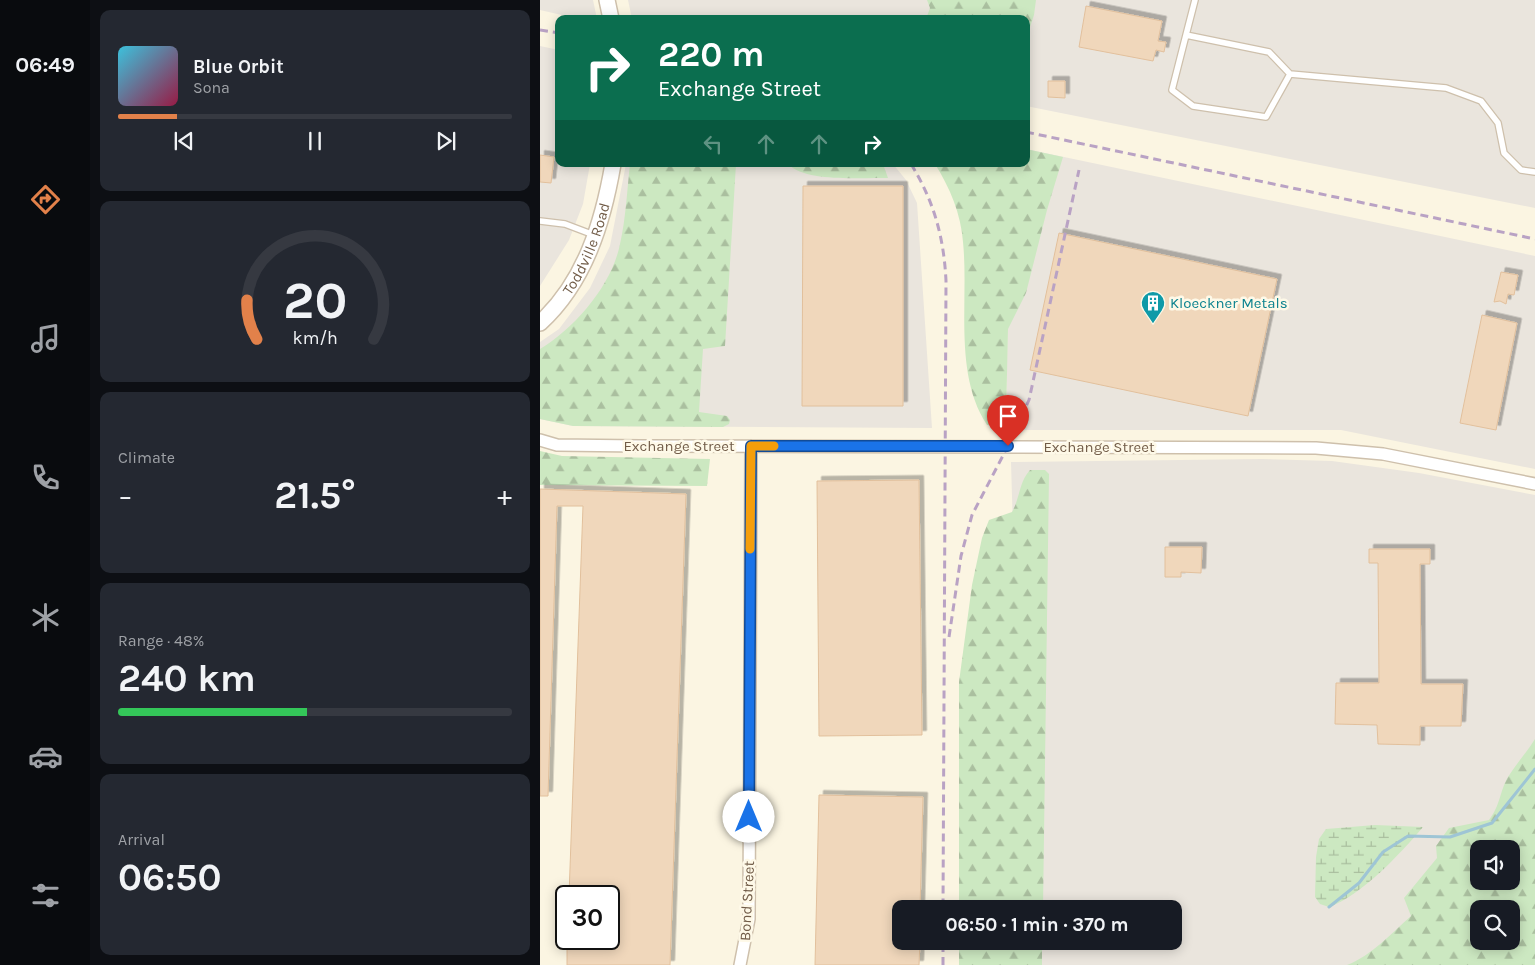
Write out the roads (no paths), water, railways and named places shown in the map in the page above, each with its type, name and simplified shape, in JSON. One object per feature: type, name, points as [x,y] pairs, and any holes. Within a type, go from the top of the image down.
[{"type":"street","points":[[607,0],[610,15]]},
{"type":"street","name":"Toddville Road","points":[[540,323],[566,294],[581,268],[596,235],[607,199],[612,167]]},
{"type":"street","name":"Exchange Street","points":[[540,440],[558,445],[1316,448],[1406,458],[1535,484]]},
{"type":"street","name":"Bond Street","points":[[740,965],[749,919],[751,446]]},
{"type":"lane","points":[[1196,0],[1172,90],[1193,106],[1266,117],[1290,74]]},
{"type":"lane","points":[[1186,35],[1269,52],[1290,74],[1446,88],[1481,101],[1498,123],[1504,153],[1521,170],[1535,172]]},
{"type":"lane","points":[[540,221],[565,224],[596,235]]},
{"type":"waterway","points":[[1329,907],[1359,883],[1383,852],[1408,836],[1450,837],[1492,823],[1535,769]]},
{"type":"railway","points":[[540,30],[555,32]]},
{"type":"railway","points":[[1030,133],[1535,239]]},
{"type":"railway","points":[[913,167],[932,206],[943,250],[946,281],[943,900]]},
{"type":"railway","points":[[949,637],[961,556],[972,515],[1008,446],[1029,400],[1079,170]]},
{"type":"railway","points":[[943,950],[943,965]]},
{"type":"place","name":"Kloeckner Metals","points":[[1153,324]]}]
